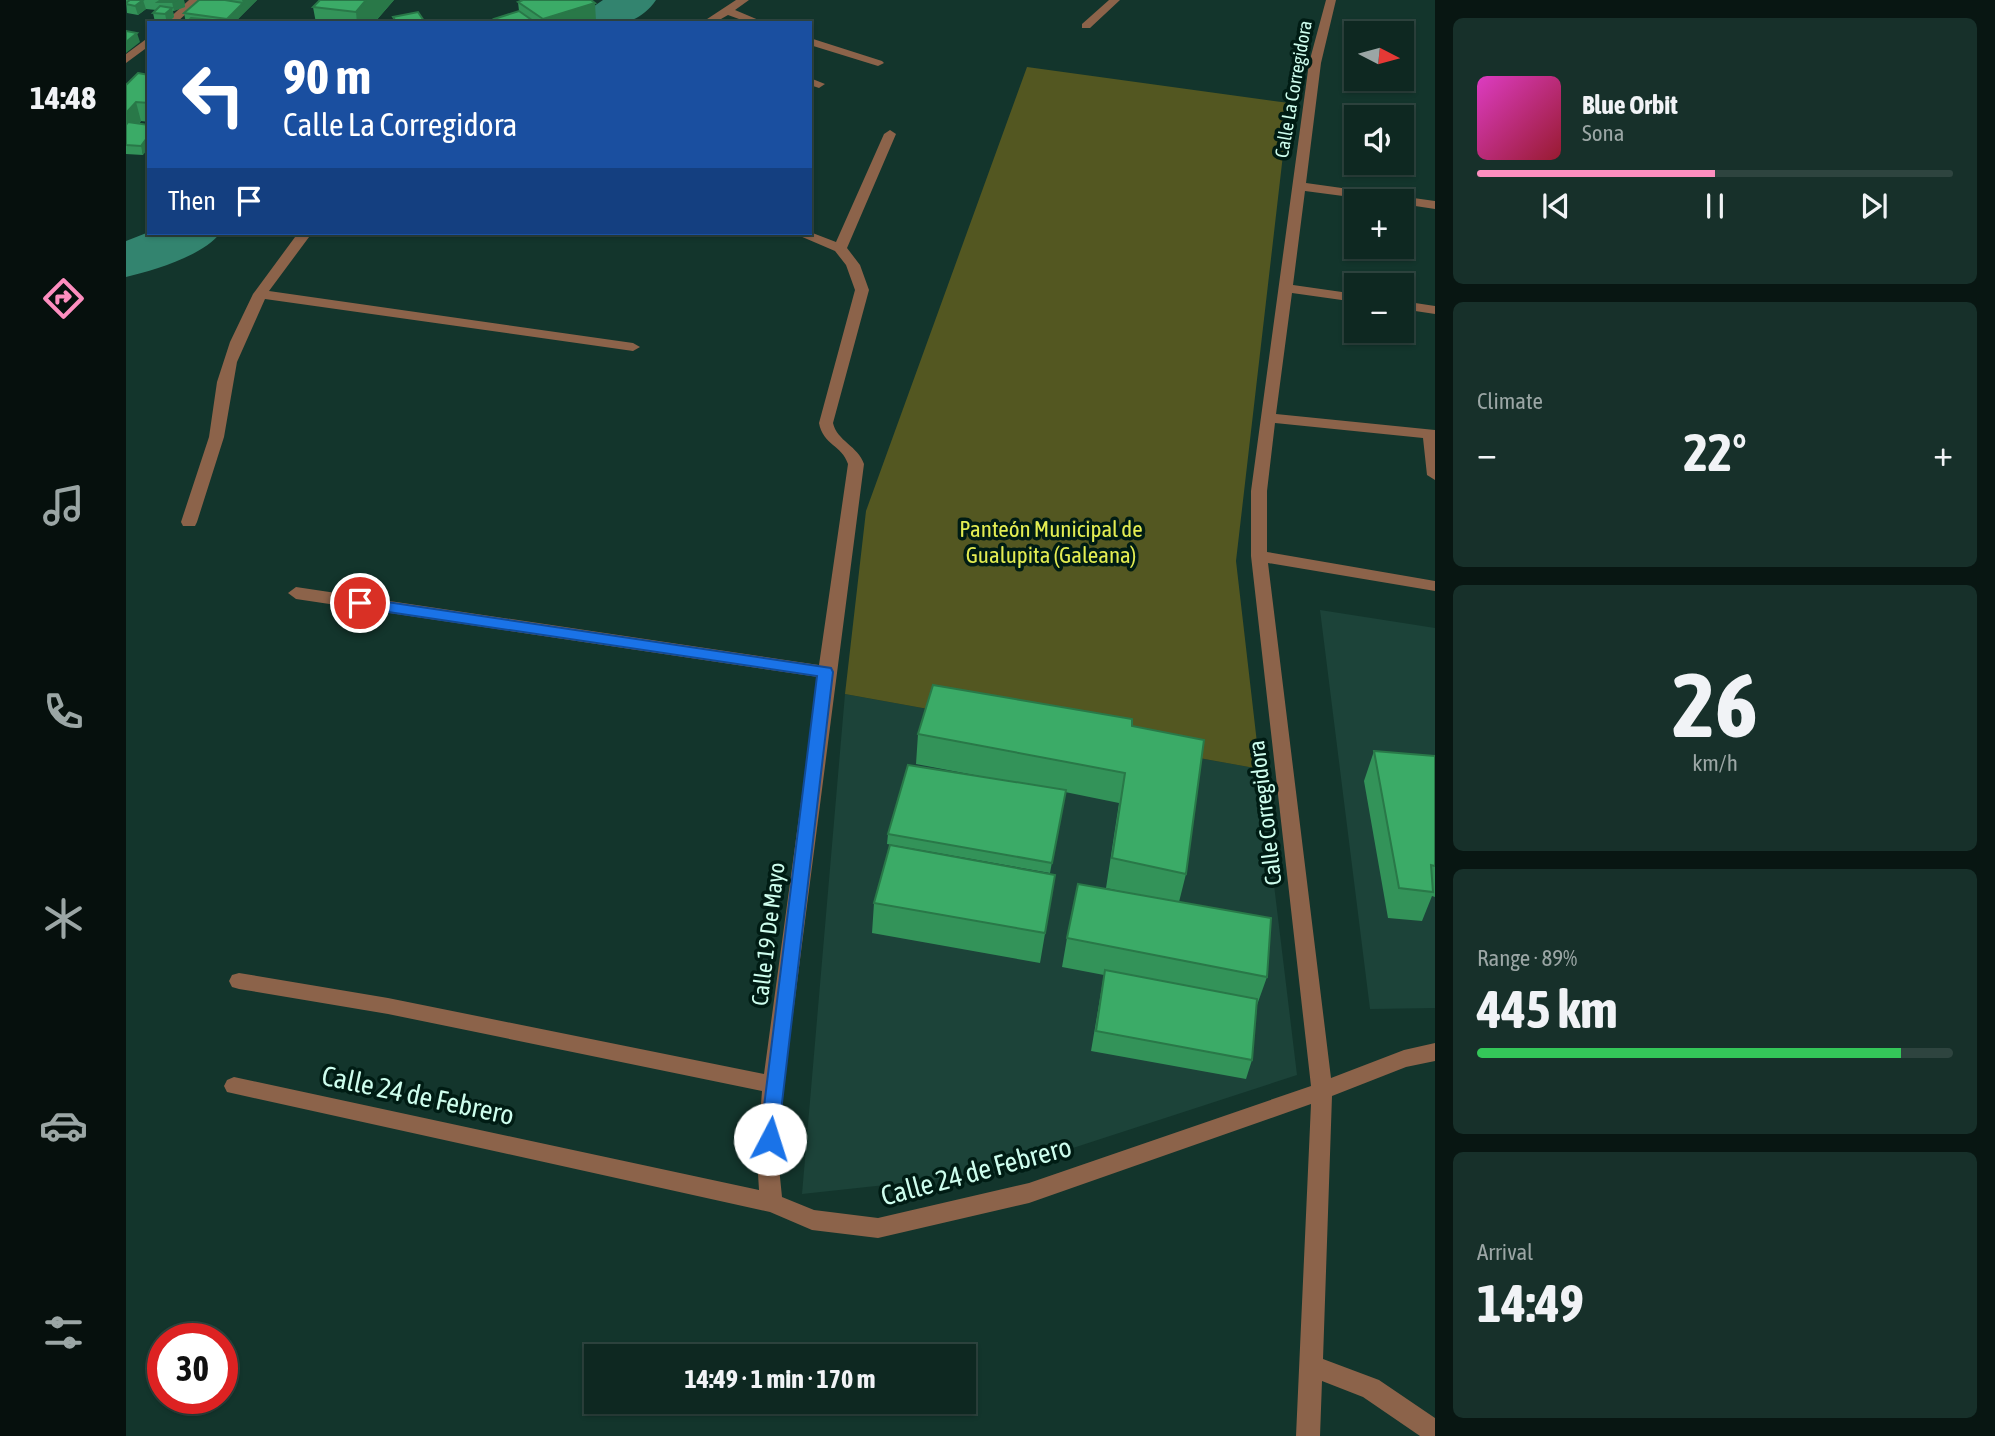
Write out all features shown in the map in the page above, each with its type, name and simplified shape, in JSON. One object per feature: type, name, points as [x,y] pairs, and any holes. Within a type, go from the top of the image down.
[{"type":"street","points":[[171,21],[196,0]]},
{"type":"street","points":[[710,21],[744,0]]},
{"type":"street","points":[[1086,26],[1115,0]]},
{"type":"street","name":"Calle La Corregidora","points":[[1298,186],[1315,63],[1331,0]]},
{"type":"street","points":[[728,11],[756,21]]},
{"type":"street","points":[[126,60],[147,42]]},
{"type":"street","points":[[812,42],[878,63]]},
{"type":"street","points":[[805,235],[840,248],[890,134]]},
{"type":"street","points":[[1298,186],[1435,205]]},
{"type":"street","name":"Calle Corregidora","points":[[1298,186],[1259,491],[1259,556],[1322,1091],[1308,1436]]},
{"type":"street","points":[[189,522],[219,424],[224,383],[260,294],[282,258],[303,235]]},
{"type":"street","name":"Calle 19 De Mayo","points":[[772,1203],[767,1185],[774,1085],[825,672],[856,464],[853,455],[828,434],[826,423],[862,290],[853,265],[840,248]]},
{"type":"street","points":[[1285,288],[1344,296]]},
{"type":"street","points":[[260,294],[633,347]]},
{"type":"street","points":[[1414,307],[1435,310]]},
{"type":"street","points":[[1270,418],[1432,435],[1435,475]]},
{"type":"street","points":[[1259,556],[1435,586]]},
{"type":"street","points":[[296,593],[825,672]]},
{"type":"street","points":[[239,981],[388,1006],[774,1085]]},
{"type":"street","name":"Calle 24 de Febrero","points":[[234,1086],[772,1203],[812,1220],[877,1228],[1030,1192],[1322,1091],[1404,1059],[1435,1052]]},
{"type":"street","points":[[1311,1367],[1371,1388],[1435,1432]]},
{"type":"shaded area","points":[[1320,610],[1435,628],[1435,1008],[1370,1009]]},
{"type":"shaded area","points":[[845,694],[1260,769],[1297,1075],[996,1173],[802,1194]]},
{"type":"green space","name":"Panteón Municipal de Gualupita (Galeana)","points":[[1027,67],[1289,103],[1236,561],[1260,769],[845,694],[866,511]]},
{"type":"building","points":[[130,0],[143,0],[135,6],[126,4]]},
{"type":"building","points":[[199,0],[243,3],[227,19],[184,13]]},
{"type":"building","points":[[320,0],[366,0],[356,12],[313,7]]},
{"type":"building","points":[[591,0],[595,3],[543,19],[518,2]]},
{"type":"building","points":[[160,6],[172,8],[165,14],[153,13]]},
{"type":"building","points":[[519,11],[533,21],[496,21],[494,19]]},
{"type":"building","points":[[418,12],[424,21],[396,21],[393,17]]},
{"type":"building","points":[[191,18],[224,21],[188,21]]},
{"type":"building","points":[[126,31],[137,33],[126,42]]},
{"type":"building","points":[[138,73],[147,75],[147,103],[136,102],[126,113],[126,85]]},
{"type":"building","points":[[128,122],[147,125],[147,138],[141,146],[126,145]]},
{"type":"building","points":[[933,685],[1132,719],[1132,726],[1204,740],[1186,874],[1112,858],[1125,773],[918,734]]},
{"type":"building","points":[[1374,751],[1435,756],[1435,866],[1431,865],[1433,892],[1399,888]]},
{"type":"building","points":[[908,765],[1066,790],[1052,863],[888,834]]},
{"type":"building","points":[[890,845],[1055,875],[1045,933],[874,903]]},
{"type":"building","points":[[1078,884],[1271,918],[1267,977],[1067,938]]},
{"type":"building","points":[[1105,970],[1257,999],[1252,1060],[1096,1031]]},
{"type":"waterway","points":[[603,21],[633,0]]},
{"type":"waterway","points":[[126,261],[188,235]]},
{"type":"route","points":[[360,603],[825,672],[774,1085],[770,1139]]}]
